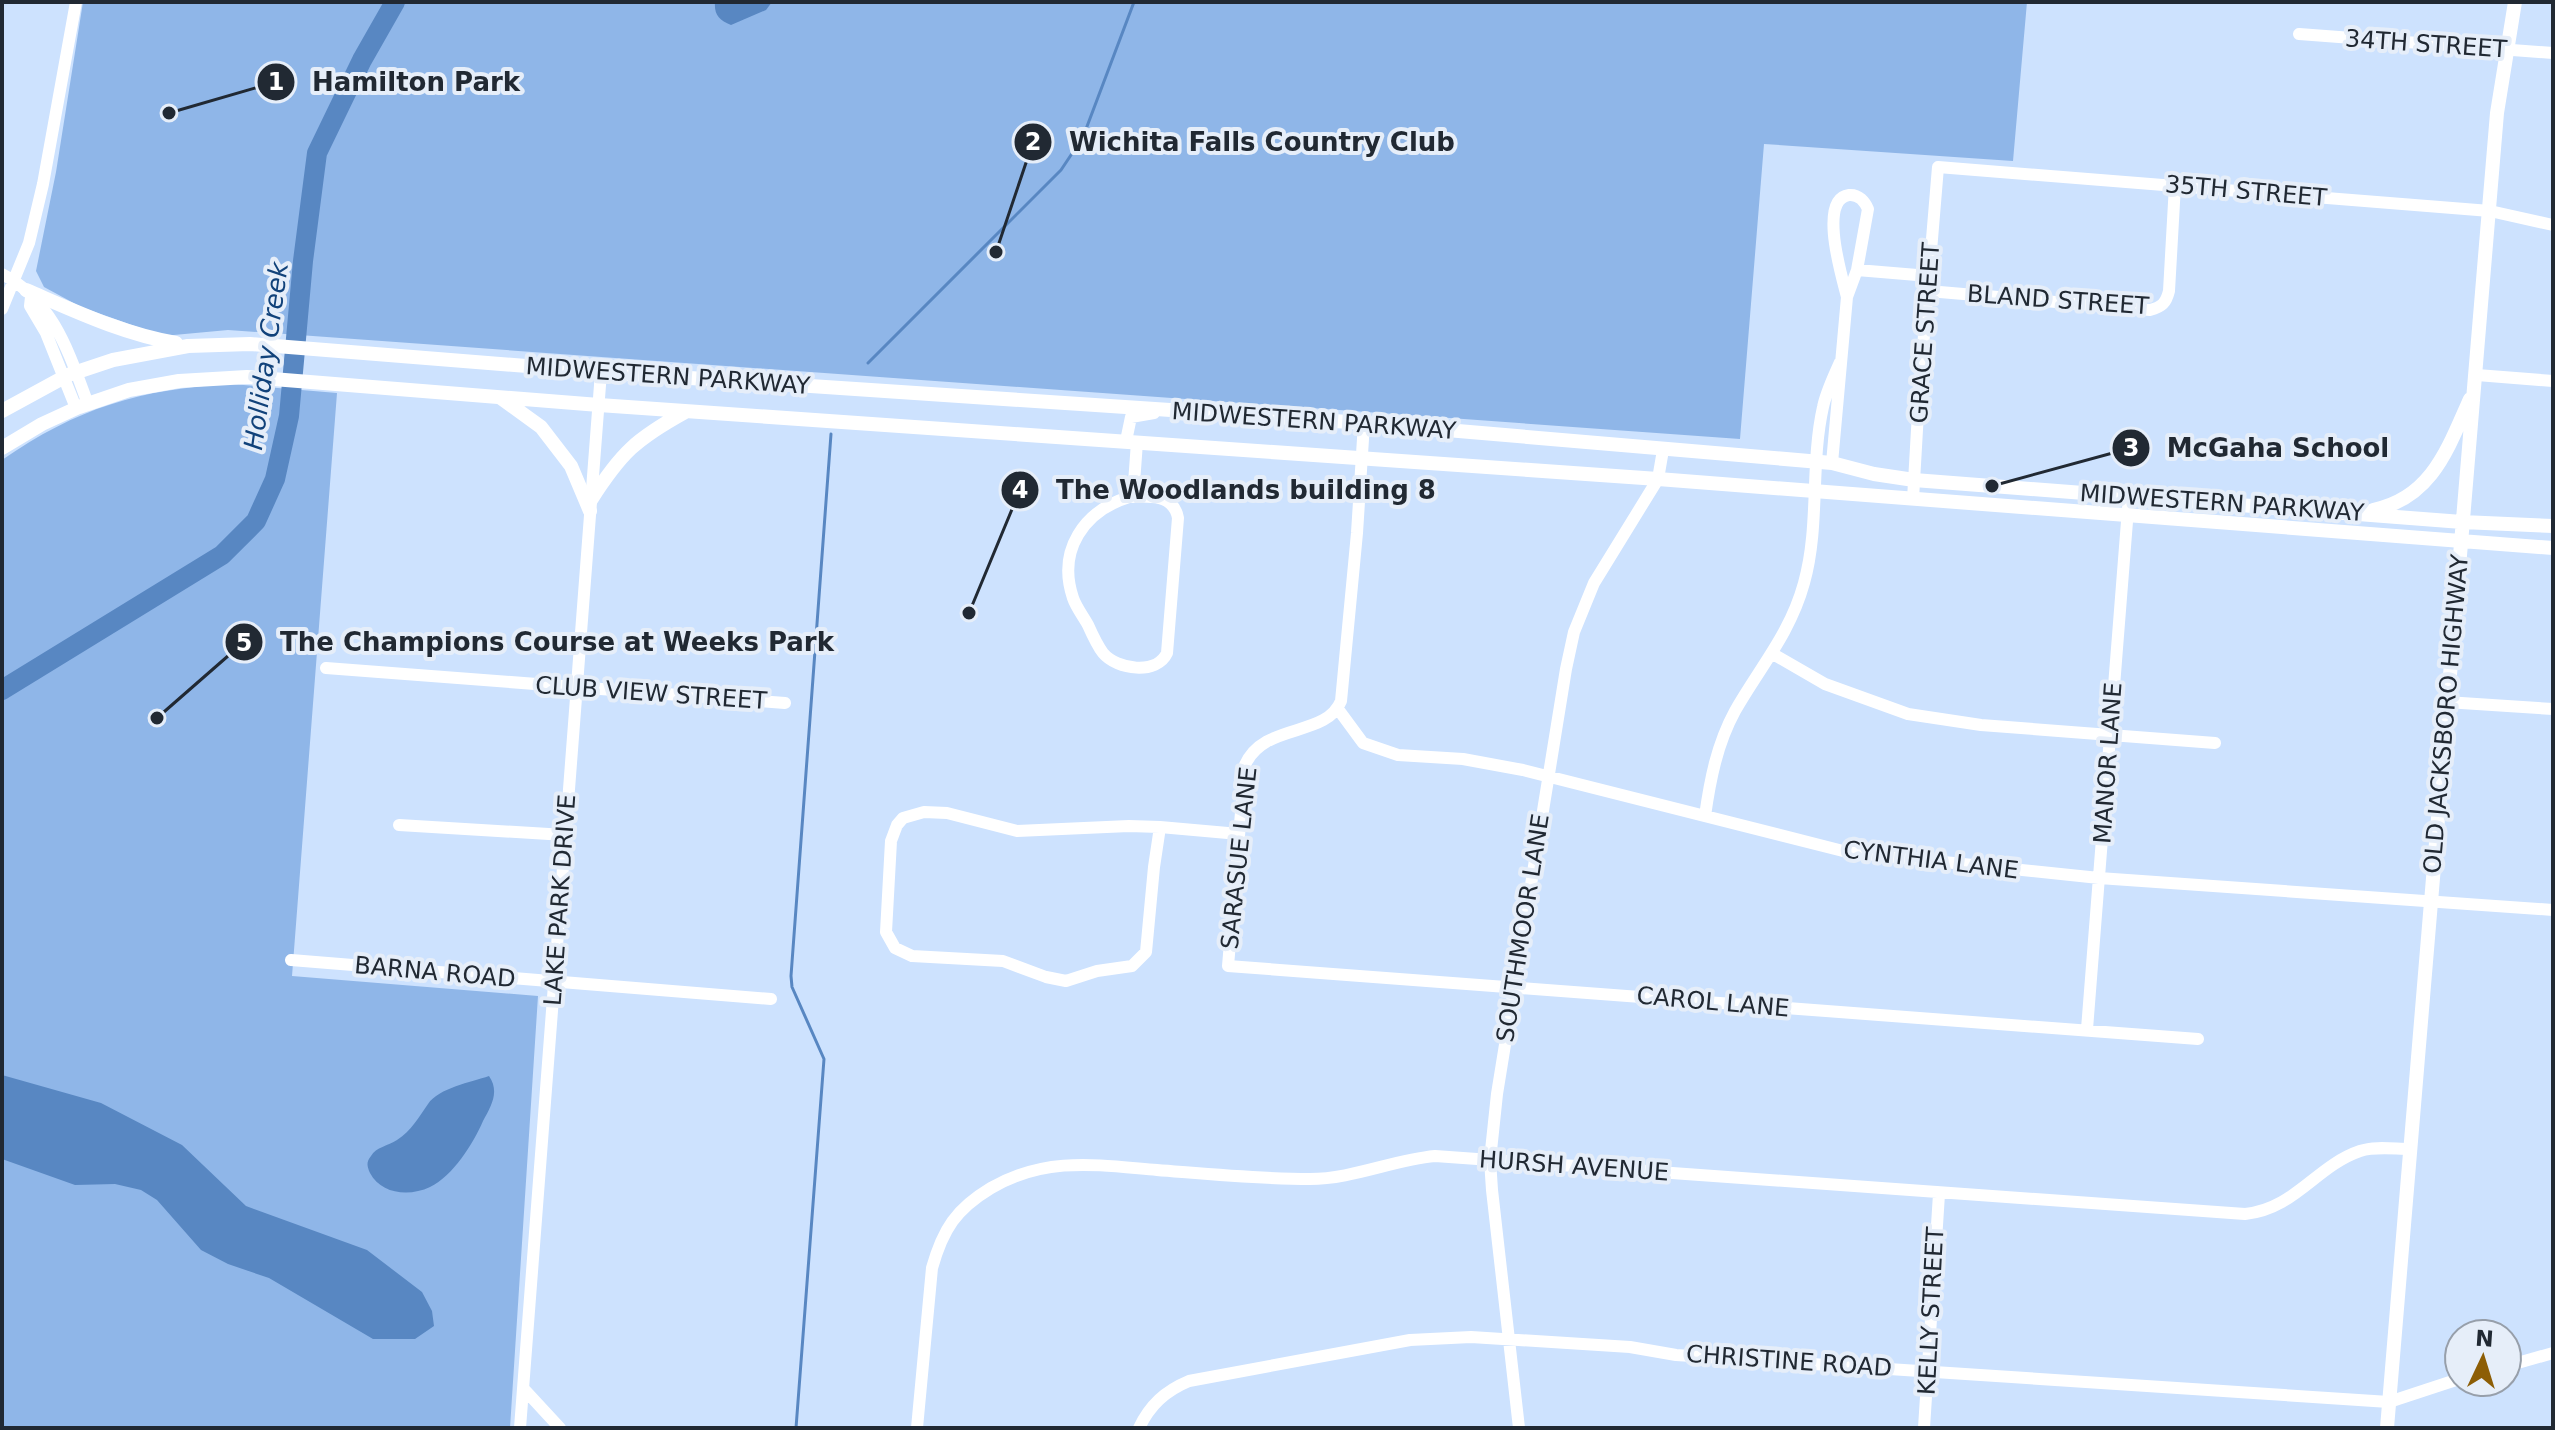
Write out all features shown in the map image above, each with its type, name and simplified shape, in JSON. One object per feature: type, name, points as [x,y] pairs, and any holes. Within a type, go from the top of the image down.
[{"type":"main road","name":"OLD JACKSBORO HIGHWAY","points":[[2387,1428],[2497,113],[2515,2]]},
{"type":"main road","points":[[24,290],[113,327],[149,339],[188,346]]},
{"type":"main road","name":"MIDWESTERN PARKWAY","points":[[2,411],[70,375],[113,360],[188,346],[250,344],[601,372],[1364,423],[1832,463],[1914,480],[2462,522],[2553,526]]},
{"type":"main road","name":"MIDWESTERN PARKWAY","points":[[2,448],[42,424],[129,390],[179,381],[247,377],[599,405],[1658,479],[2553,548]]},
{"type":"main road","points":[[2355,513],[2397,502],[2416,491],[2438,468],[2476,382]]},
{"type":"main road","points":[[501,397],[541,427],[571,466],[591,506]]},
{"type":"main road","points":[[591,506],[615,463],[647,433],[686,411]]},
{"type":"street","points":[[2,309],[24,290],[29,243],[43,184],[76,2]]},
{"type":"street","name":"34TH STREET","points":[[2299,34],[2553,53]]},
{"type":"street","name":"35TH STREET","points":[[1938,167],[2490,211],[2553,225]]},
{"type":"street","name":"GRACE STREET","points":[[1913,499],[1938,167]]},
{"type":"street","name":"BLAND STREET","points":[[1928,291],[2150,310],[2158,308],[2166,302],[2169,291],[2175,185]]},
{"type":"street","points":[[1832,463],[1847,297],[1857,270],[1868,209],[1864,201],[1847,195],[1838,200],[1834,210],[1836,250],[1847,297]]},
{"type":"street","points":[[1857,270],[1929,276]]},
{"type":"street","points":[[2,274],[41,303],[53,319],[82,406]]},
{"type":"street","points":[[1705,816],[1712,773],[1728,726],[1793,616],[1807,571],[1815,462],[1823,405],[1840,362]]},
{"type":"street","name":"LAKE PARK DRIVE","points":[[520,1423],[601,372]]},
{"type":"street","points":[[2476,382],[2553,381]]},
{"type":"street","points":[[1133,497],[1131,417],[1142,413],[1205,413]]},
{"type":"street","points":[[1338,709],[1343,689],[1364,423]]},
{"type":"street","name":"SOUTHMOOR LANE","points":[[1519,1428],[1490,1160],[1513,988],[1574,632],[1594,583],[1658,479],[1663,450]]},
{"type":"street","name":"MANOR LANE","points":[[2087,1029],[2129,496]]},
{"type":"street","points":[[1133,497],[1166,500],[1174,505],[1178,518],[1167,653],[1163,661],[1147,668],[1112,661],[1102,652],[1073,599],[1069,579],[1069,561],[1082,526],[1104,507],[1133,497]]},
{"type":"street","points":[[1773,654],[1825,684],[1908,714],[1981,725],[2215,743]]},
{"type":"street","name":"CLUB VIEW STREET","points":[[326,668],[785,703]]},
{"type":"street","points":[[2446,702],[2553,709]]},
{"type":"street","name":"CYNTHIA LANE","points":[[1338,709],[1363,743],[1378,750],[1398,755],[1488,763],[1847,852],[2099,878],[2553,910]]},
{"type":"street","name":"SARASUE LANE","points":[[1228,966],[1242,782],[1249,755],[1267,740],[1322,720],[1338,709]]},
{"type":"street","points":[[1160,827],[1146,952],[1132,966],[1097,971],[1066,981],[1003,961],[912,956],[895,948],[889,940],[886,932],[889,850],[897,825],[909,814],[947,813],[1017,831],[1129,826],[1160,827],[1239,834]]},
{"type":"street","points":[[399,825],[565,835]]},
{"type":"street","name":"BARNA ROAD","points":[[291,960],[771,999]]},
{"type":"street","name":"CAROL LANE","points":[[1228,966],[2198,1039]]},
{"type":"street","name":"HURSH AVENUE","points":[[917,1428],[932,1268],[939,1242],[949,1225],[974,1197],[1011,1176],[1034,1168],[1059,1165],[1313,1179],[1435,1156],[2245,1214],[2274,1208],[2341,1160],[2359,1152],[2410,1149]]},
{"type":"street","name":"KELLY STREET","points":[[1924,1428],[1939,1194]]},
{"type":"street","name":"CHRISTINE ROAD","points":[[1139,1428],[1163,1395],[1189,1381],[1410,1340],[1471,1337],[1630,1347],[1676,1355],[2389,1402],[2443,1384]]},
{"type":"street","points":[[2523,1361],[2553,1353]]},
{"type":"street","points":[[523,1388],[560,1428]]},
{"type":"street","points":[[520,1423],[531,1428]]},
{"type":"shaded area","points":[[83,2],[2027,2],[2013,161],[1764,144],[1740,439],[228,330],[163,336],[81,307],[44,287],[36,271],[56,172]]},
{"type":"shaded area","points":[[715,2],[772,2],[766,10],[731,25],[718,16]]},
{"type":"shaded area","points":[[231,384],[337,393],[292,976],[538,996],[510,1428],[2,1428],[2,460],[57,427],[110,404],[167,391]]},
{"type":"shaded area","points":[[2,1075],[101,1103],[182,1145],[246,1206],[367,1250],[422,1292],[432,1311],[434,1326],[415,1339],[373,1339],[269,1278],[228,1264],[201,1250],[157,1200],[141,1190],[115,1184],[75,1185],[2,1159]]},
{"type":"shaded area","points":[[489,1076],[494,1088],[491,1104],[468,1149],[447,1175],[430,1187],[405,1193],[388,1189],[375,1180],[370,1173],[368,1160],[373,1153],[407,1132],[433,1098],[456,1086]]},
{"type":"waterway","name":"Holliday Creek","points":[[2,690],[222,555],[256,521],[275,479],[289,416],[303,261],[317,153],[362,60],[395,2]]},
{"type":"waterway","points":[[868,363],[1061,170],[1083,137],[1134,2]]},
{"type":"waterway","points":[[796,1428],[824,1059],[792,987],[791,976],[831,434]]},
{"type":"place","name":"Hamilton Park","points":[[169,113]]},
{"type":"place","name":"Wichita Falls Country Club","points":[[996,252]]},
{"type":"place","name":"McGaha School","points":[[1992,486]]},
{"type":"place","name":"The Woodlands building 8","points":[[969,613]]},
{"type":"place","name":"The Champions Course at Weeks Park","points":[[157,718]]}]
